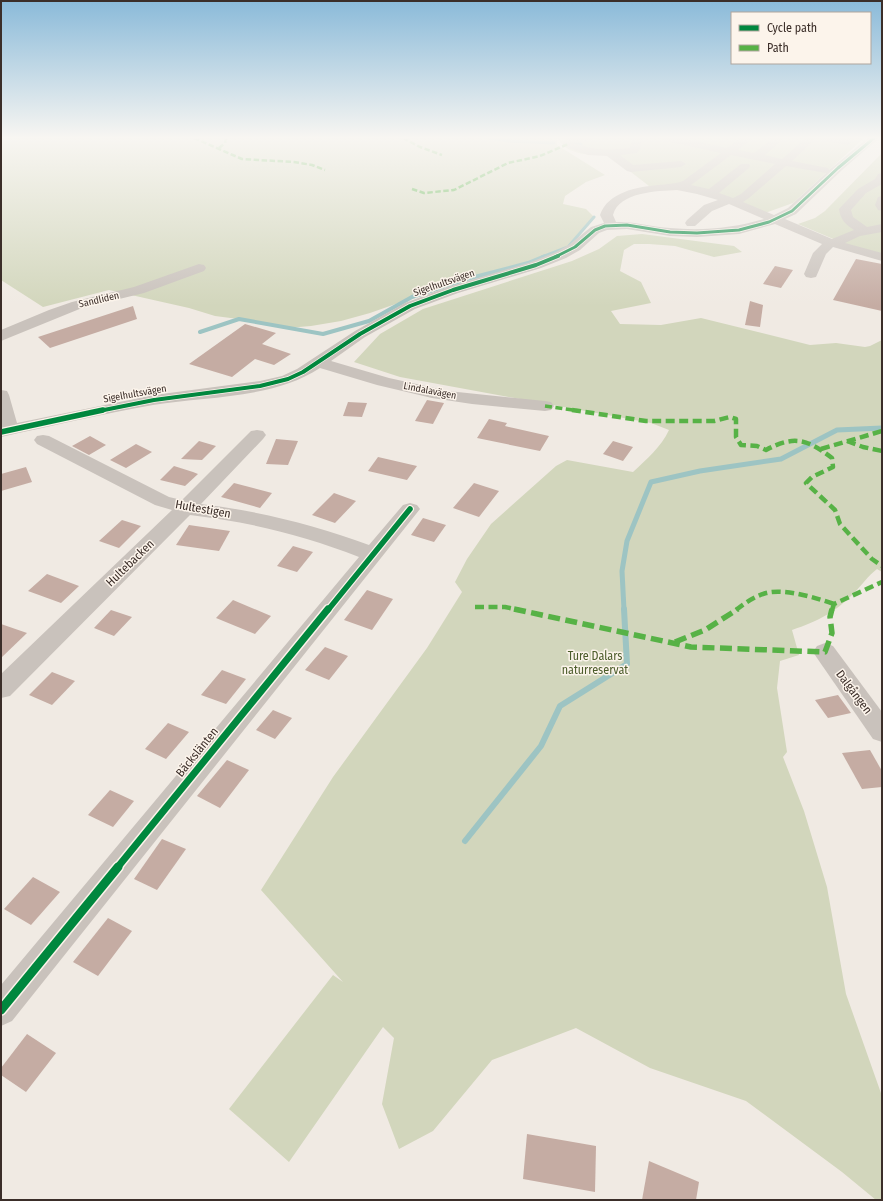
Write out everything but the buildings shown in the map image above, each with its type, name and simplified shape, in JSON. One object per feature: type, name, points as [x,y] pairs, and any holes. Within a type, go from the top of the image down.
[{"type":"street","points":[[611,225],[606,216],[607,208],[617,199],[635,194]]},
{"type":"street","points":[[710,194],[729,200],[833,244],[882,257]]},
{"type":"street","points":[[729,200],[733,194]]},
{"type":"street","points":[[691,223],[708,208],[747,194]]},
{"type":"street","name":"Sigelhultsvägen","points":[[5,430],[148,401],[272,384],[297,376],[360,334],[410,306],[453,290],[536,265],[561,255],[575,247],[595,230],[611,225],[627,225],[670,232],[697,233],[739,230],[775,220],[792,211],[810,194]]},
{"type":"street","points":[[858,194],[882,200],[882,207]]},
{"type":"street","points":[[858,194],[845,209],[845,213],[850,221],[865,231]]},
{"type":"street","points":[[811,274],[823,248],[857,232],[882,228]]},
{"type":"street","name":"Sandliden","points":[[1,336],[54,312],[139,290],[199,268]]},
{"type":"street","name":"Lindalavägen","points":[[318,362],[376,380],[436,393],[545,406]]},
{"type":"street","points":[[1,395],[5,430]]},
{"type":"street","name":"Hultebacken","points":[[1,689],[186,508],[257,435]]},
{"type":"street","name":"Hultestigen","points":[[43,440],[162,501],[186,508],[234,514],[284,525],[348,545],[371,554]]},
{"type":"street","name":"Bäckslänten","points":[[1,1010],[371,554],[410,509]]},
{"type":"street","name":"Dalgången","points":[[825,652],[882,732]]},
{"type":"green space","points":[[1,194],[568,194],[565,196],[563,204],[586,209],[594,217],[574,242],[564,251],[541,259],[478,275],[370,313],[341,321],[311,326],[287,328],[254,321],[215,316],[189,308],[109,290],[43,307],[1,280]]},
{"type":"green space","points":[[712,194],[803,194],[793,203],[765,213]]},
{"type":"green space","points":[[842,194],[882,194],[882,254],[850,246],[798,224],[815,218],[825,211]]},
{"type":"green space","name":"Ture Dalars naturreservat","points":[[642,234],[734,246],[742,252],[714,257],[675,246],[634,244],[624,250],[620,271],[641,282],[651,303],[611,311],[620,324],[661,325],[701,318],[810,345],[836,343],[865,347],[882,340],[882,572],[877,569],[846,601],[832,611],[818,620],[792,630],[799,655],[780,661],[777,688],[787,752],[783,757],[804,811],[827,887],[846,994],[882,1096],[882,1200],[876,1200],[842,1172],[746,1101],[650,1068],[576,1028],[492,1060],[433,1131],[399,1149],[382,1104],[394,1038],[383,1027],[289,1162],[229,1109],[333,975],[343,982],[261,890],[333,777],[427,648],[462,592],[455,582],[467,559],[491,524],[556,466],[567,460],[633,472],[658,447],[669,430],[651,423],[400,377],[354,362],[380,334],[423,309],[572,261],[599,249],[617,236]]},
{"type":"waterway","points":[[542,257],[568,247],[594,217]]},
{"type":"waterway","points":[[200,332],[239,319],[323,334],[369,321],[412,297],[467,279],[528,263],[545,256]]},
{"type":"waterway","points":[[624,610],[622,571],[627,541],[651,482],[700,471],[781,459],[837,430],[882,428]]},
{"type":"waterway","points":[[465,841],[541,746],[560,706],[627,664],[624,609]]},
{"type":"marked path","points":[[545,406],[646,421],[714,421],[730,417],[736,419],[736,437],[741,445],[757,446],[766,450],[785,441],[800,440],[808,442],[832,458],[833,467],[815,475],[806,483],[835,510],[840,524],[872,559],[882,566]]},
{"type":"marked path","points":[[821,449],[882,431]]},
{"type":"marked path","points":[[847,441],[863,447],[882,451]]},
{"type":"marked path","points":[[475,607],[505,607],[691,647],[825,652],[832,633],[830,617],[834,604],[882,582]]},
{"type":"marked path","points":[[675,642],[705,630],[753,599],[767,593],[790,593],[834,604]]},
{"type":"cycle path","points":[[1,432],[154,400],[260,386],[288,379],[303,372],[360,334],[410,306],[453,290],[536,265],[561,255],[575,247],[595,230],[605,226],[627,225],[670,232],[697,233],[739,230],[769,222],[792,211],[810,194]]},
{"type":"cycle path","points":[[1,1010],[410,509]]}]
